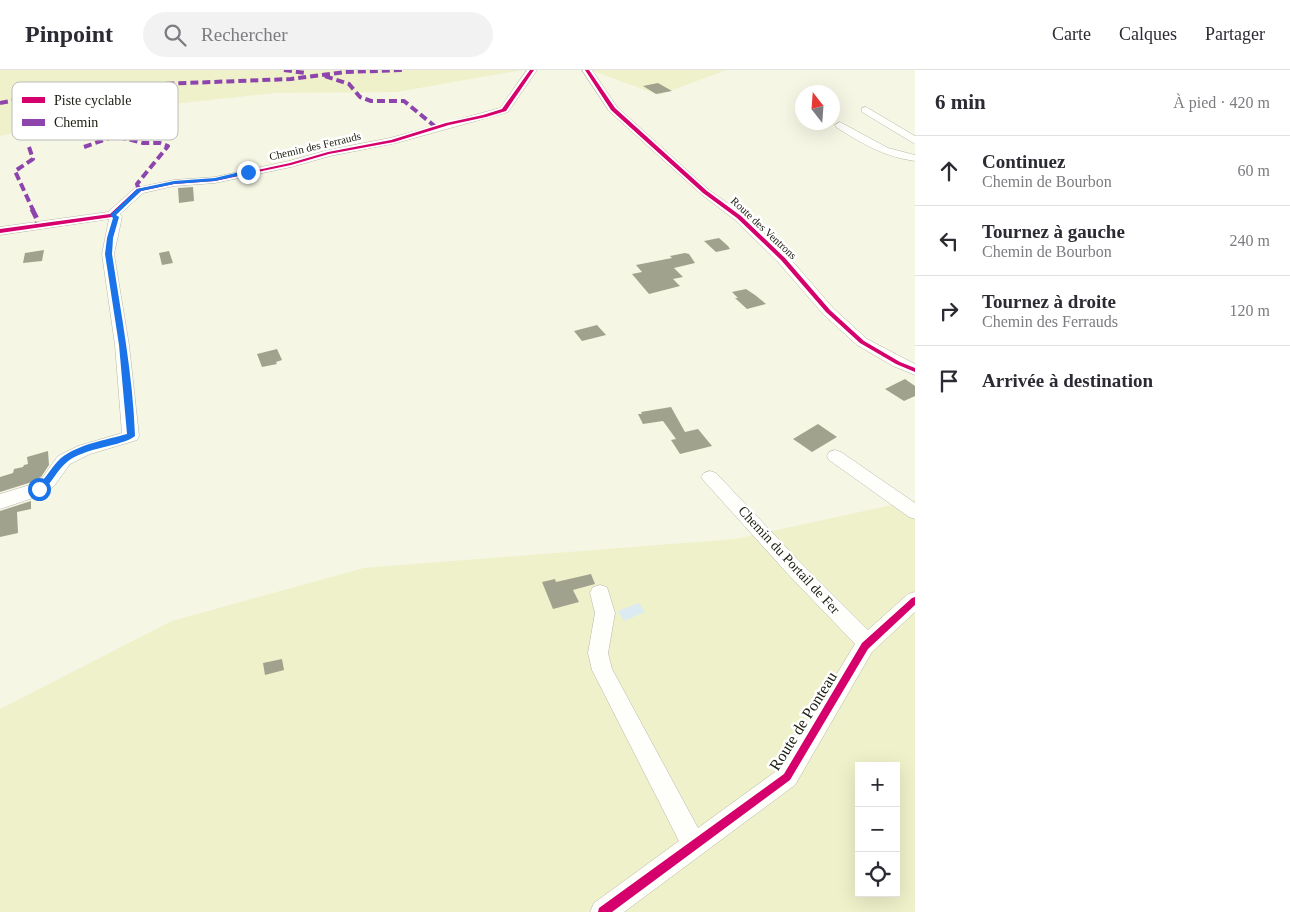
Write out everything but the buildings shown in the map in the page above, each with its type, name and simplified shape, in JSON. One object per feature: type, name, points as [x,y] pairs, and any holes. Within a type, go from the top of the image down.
[{"type":"street","name":"Chemin des Ferrauds","points":[[112,215],[139,190],[174,183],[215,180],[291,164],[328,153],[408,137],[504,110],[532,70]]},
{"type":"street","name":"Route des Ventrons","points":[[587,70],[613,108],[705,192],[739,217],[783,259],[828,311],[862,342],[898,363],[915,370]]},
{"type":"street","points":[[866,110],[915,140]]},
{"type":"street","points":[[840,125],[876,148],[901,156],[915,158]]},
{"type":"street","points":[[0,231],[112,215],[116,217],[111,232],[108,254],[123,354],[131,436],[84,450],[64,460],[48,482],[39,489],[4,499],[0,502]]},
{"type":"street","points":[[835,456],[915,512]]},
{"type":"street","name":"Chemin du Portail de Fer","points":[[710,477],[793,567],[868,643]]},
{"type":"street","points":[[600,593],[605,614],[598,653],[602,670],[694,845]]},
{"type":"street","name":"Route de Ponteau","points":[[603,912],[787,777],[868,643],[915,600]]},
{"type":"green space","points":[[0,70],[522,70],[397,92],[275,93],[178,104],[178,82],[12,82],[12,133],[0,136]]},
{"type":"green space","points":[[590,70],[726,70],[659,95]]},
{"type":"green space","points":[[915,500],[915,912],[0,912],[0,709],[172,621],[364,568],[735,539]]},
{"type":"shaded area","points":[[639,603],[645,612],[624,621],[618,611]]},
{"type":"marked path","points":[[284,70],[305,73]]},
{"type":"marked path","points":[[178,82],[291,79],[345,72],[405,70]]},
{"type":"marked path","points":[[325,76],[349,84],[360,97],[371,101],[404,101],[437,128]]},
{"type":"marked path","points":[[0,103],[12,101]]},
{"type":"marked path","points":[[84,147],[104,140]]},
{"type":"marked path","points":[[131,140],[143,143],[160,143],[168,146],[137,184],[139,190]]},
{"type":"marked path","points":[[29,147],[33,159],[15,171],[38,221],[36,226]]},
{"type":"cycle path","points":[[0,231],[112,215],[139,190],[174,183],[215,180],[291,164],[328,153],[392,141],[504,110],[532,70]]},
{"type":"cycle path","points":[[587,70],[613,109],[705,192],[739,217],[783,259],[828,311],[862,342],[898,363],[915,370]]},
{"type":"cycle path","points":[[603,912],[787,777],[865,646],[915,600]]},
{"type":"route","points":[[39,489],[48,482],[64,460],[84,450],[131,436],[131,415],[108,254],[112,226],[116,217],[112,215],[139,190],[174,183],[215,180],[248,172]]}]
